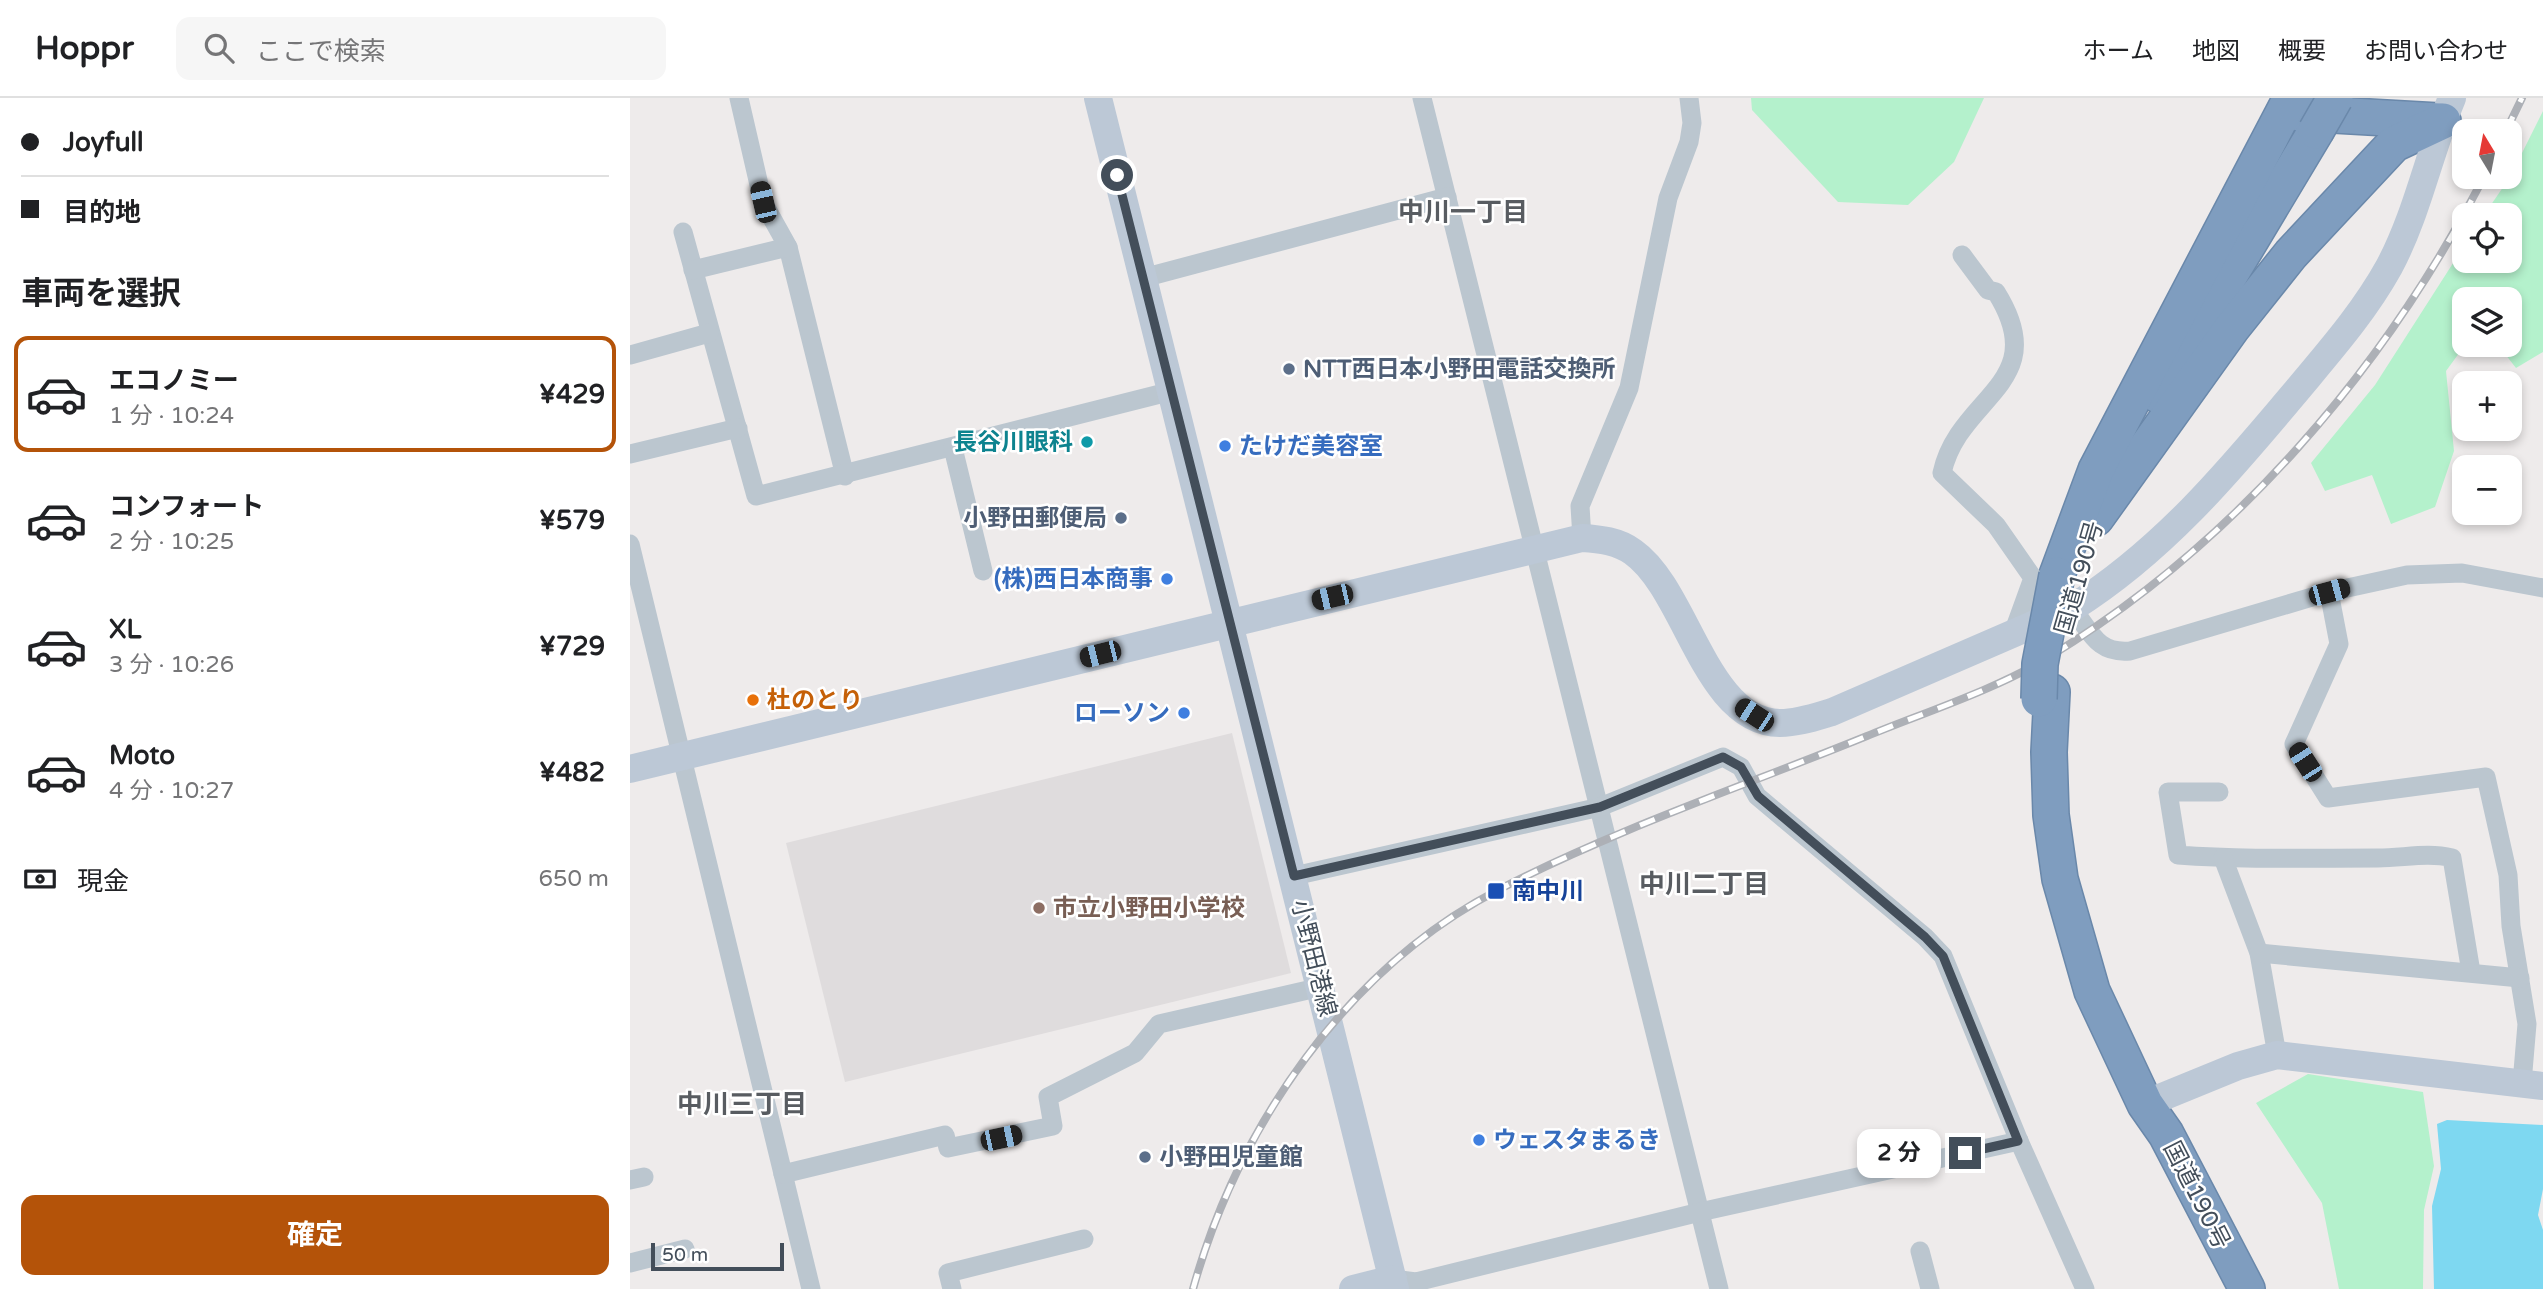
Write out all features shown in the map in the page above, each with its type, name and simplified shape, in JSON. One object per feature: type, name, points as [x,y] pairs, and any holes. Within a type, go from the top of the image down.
[{"type":"highway","name":"国道190号","points":[[2247,1289],[2166,1134],[2145,1104],[2092,991],[2060,879],[2051,815],[2046,696],[2063,626],[2067,573],[2096,518],[2125,451],[2335,98]]},
{"type":"highway","points":[[2067,573],[2096,470],[2287,105],[2447,110]]},
{"type":"highway","points":[[2096,518],[2232,328],[2291,254],[2394,144],[2447,110]]},
{"type":"highway","name":"国道190号","points":[[2145,1104],[2154,1140],[2222,1289]]},
{"type":"street","points":[[739,98],[763,202],[788,247],[845,476]]},
{"type":"street","name":"小野田港線","points":[[1098,98],[1231,621],[1394,1284]]},
{"type":"street","points":[[1422,98],[1718,1289]]},
{"type":"street","points":[[1582,538],[1580,506],[1629,388],[1668,198],[1690,132],[1689,98]]},
{"type":"street","points":[[630,769],[1231,621],[1582,538],[1612,542],[1640,558],[1664,586],[1720,688],[1754,715],[1777,723],[1801,721],[1832,712],[2072,608],[2145,556],[2215,489],[2370,301],[2390,265],[2408,223],[2447,110]]},
{"type":"street","points":[[1143,278],[1447,197]]},
{"type":"street","points":[[683,232],[756,496],[845,476],[1172,391]]},
{"type":"street","points":[[693,270],[788,247]]},
{"type":"street","points":[[1962,255],[1988,290],[1996,292],[2012,317],[2017,354],[1998,386],[1947,450],[1942,473],[1996,525],[2033,578],[2012,636]]},
{"type":"street","points":[[630,355],[709,333]]},
{"type":"street","points":[[630,454],[738,428]]},
{"type":"street","points":[[954,448],[983,571]]},
{"type":"street","points":[[630,544],[811,1289]]},
{"type":"street","points":[[2072,608],[2103,648],[2114,652],[2130,651],[2367,582],[2438,573],[2497,578],[2543,588]]},
{"type":"street","points":[[2145,1104],[2238,1066],[2277,1055],[2532,1085],[2520,978],[2511,926],[2508,875],[2486,777],[2328,798],[2294,744],[2339,644],[2329,592]]},
{"type":"street","points":[[1294,876],[1600,807],[1723,757],[1741,767],[1758,796],[1925,937],[1943,956],[2018,1141],[2085,1289]]},
{"type":"street","points":[[2219,792],[2168,792],[2178,855],[2223,858],[2401,858],[2433,853],[2452,859],[2471,972]]},
{"type":"street","points":[[2223,858],[2259,954],[2277,1055]]},
{"type":"street","points":[[2259,954],[2520,978]]},
{"type":"street","points":[[783,1174],[945,1135],[948,1149],[1053,1126],[1048,1097],[1135,1054],[1159,1024],[1321,987]]},
{"type":"street","points":[[1353,1289],[1416,1282],[1700,1212],[2018,1141]]},
{"type":"street","points":[[952,1289],[948,1273],[1084,1238]]},
{"type":"street","points":[[630,1263],[685,1249]]},
{"type":"street","points":[[1920,1251],[1930,1289]]},
{"type":"shaded area","name":"市立小野田小学校","points":[[1232,733],[1291,973],[845,1082],[786,843]]},
{"type":"green space","points":[[1751,98],[1984,98],[1954,162],[1908,205],[1838,202],[1752,110]]},
{"type":"green space","points":[[2543,111],[2543,352],[2516,368],[2507,357],[2522,357],[2522,287],[2452,287],[2452,357],[2456,357],[2446,371],[2454,451],[2435,507],[2391,524],[2372,475],[2325,491],[2311,463],[2375,385],[2452,265],[2452,273],[2522,273],[2522,203],[2492,203],[2502,189],[2522,189],[2522,153]]},
{"type":"green space","points":[[2308,1074],[2423,1092],[2434,1166],[2424,1210],[2423,1289],[2339,1289],[2322,1203],[2256,1103]]},
{"type":"water","points":[[2447,1120],[2543,1125],[2543,1189],[2538,1215],[2543,1230],[2543,1289],[2434,1289],[2432,1206],[2441,1169],[2437,1124]]},
{"type":"railway","points":[[2512,119],[2522,98]]},
{"type":"railway","points":[[1193,1289],[1213,1229],[1238,1169],[1269,1112],[1305,1058],[1347,1008],[1393,963],[1443,923],[1498,890],[1543,868],[1681,809],[1983,690],[2047,658],[2115,613],[2180,562],[2241,507],[2298,447],[2351,384],[2400,318],[2477,189]]},
{"type":"place","name":"NTT西日本小野田電話交換所","points":[[1289,369]]},
{"type":"place","name":"長谷川眼科","points":[[1087,442]]},
{"type":"place","name":"たけだ美容室","points":[[1225,446]]},
{"type":"place","name":"小野田郵便局","points":[[1121,518]]},
{"type":"place","name":"(株)西日本商事","points":[[1167,579]]},
{"type":"place","name":"杜のとり","points":[[753,700]]},
{"type":"place","name":"ローソン","points":[[1184,713]]},
{"type":"place","name":"南中川","points":[[1496,891]]},
{"type":"place","name":"市立小野田小学校","points":[[1039,908]]},
{"type":"place","name":"ウェスタまるき","points":[[1479,1140]]},
{"type":"place","name":"小野田児童館","points":[[1145,1157]]},
{"type":"district","name":"中川一丁目","points":[[1463,212]]},
{"type":"district","name":"中川二丁目","points":[[1704,884]]},
{"type":"district","name":"中川三丁目","points":[[742,1104]]},
{"type":"route","points":[[1117,175],[1294,876],[1600,807],[1723,757],[1741,767],[1758,796],[1925,937],[1943,956],[2018,1141],[1965,1153]]}]
